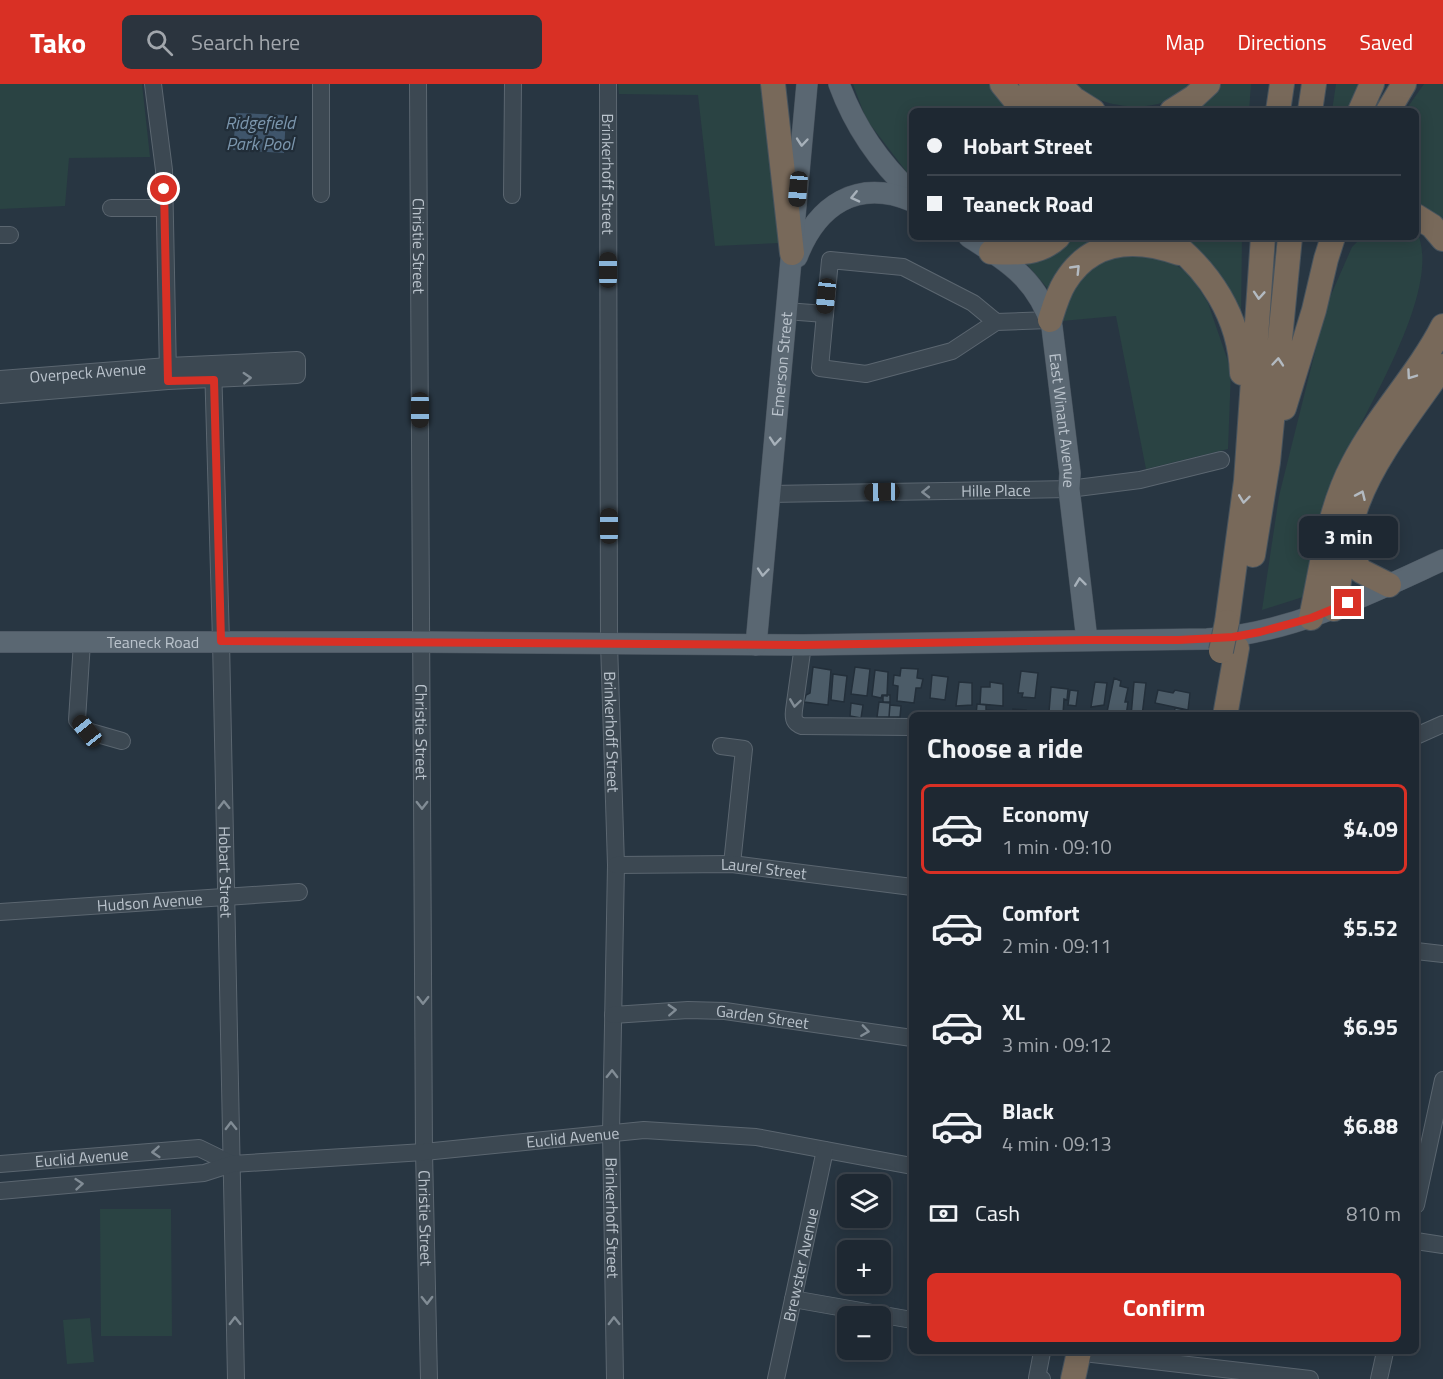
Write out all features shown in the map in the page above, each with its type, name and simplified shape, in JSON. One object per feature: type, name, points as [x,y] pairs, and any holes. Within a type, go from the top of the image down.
[{"type":"highway","points":[[773,84],[792,253]]},
{"type":"highway","points":[[1002,84],[1022,108]]},
{"type":"highway","points":[[1031,84],[1051,108]]},
{"type":"highway","points":[[1059,84],[1074,99],[1088,108]]},
{"type":"highway","points":[[1177,108],[1208,84]]},
{"type":"highway","points":[[1278,108],[1282,84]]},
{"type":"highway","points":[[1310,108],[1314,84]]},
{"type":"highway","points":[[1361,108],[1372,84]]},
{"type":"highway","points":[[1390,108],[1404,84]]},
{"type":"highway","points":[[1419,218],[1432,226],[1443,239]]},
{"type":"highway","points":[[991,252],[1028,252],[1046,246],[1054,240]]},
{"type":"highway","points":[[1168,240],[1204,273],[1218,294],[1235,329],[1239,346],[1249,441]]},
{"type":"highway","points":[[1234,620],[1237,555],[1249,441],[1263,240]]},
{"type":"highway","points":[[1268,462],[1290,240]]},
{"type":"highway","points":[[1225,712],[1229,649],[1268,462],[1314,310],[1332,240]]},
{"type":"highway","points":[[1314,310],[1335,261],[1348,240]]},
{"type":"highway","points":[[1050,320],[1065,281],[1079,265],[1096,253],[1115,245],[1136,243],[1162,247],[1187,256]]},
{"type":"highway","points":[[1311,618],[1332,521],[1346,478],[1359,451],[1443,326]]},
{"type":"highway","points":[[1334,609],[1353,518],[1371,474],[1443,366]]},
{"type":"highway","points":[[1346,551],[1361,571],[1389,585]]},
{"type":"highway","points":[[1209,712],[1229,649]]},
{"type":"highway","points":[[1073,1379],[1084,1354]]},
{"type":"highway","points":[[1085,1354],[1090,1379]]},
{"type":"main road","name":"Emerson Street","points":[[756,645],[807,84]]},
{"type":"main road","points":[[840,84],[850,110],[867,138],[888,168],[909,190]]},
{"type":"main road","points":[[790,277],[799,250],[813,225],[835,204],[850,197],[878,193],[909,200]]},
{"type":"main road","name":"East Winant Avenue","points":[[973,240],[1014,267],[1028,281],[1040,297],[1050,320],[1070,473],[1069,489],[1087,640]]},
{"type":"main road","name":"Teaneck Road","points":[[0,642],[221,641],[803,645],[1179,640],[1233,637],[1311,618],[1443,560]]},
{"type":"street","points":[[153,84],[164,170],[168,374]]},
{"type":"street","points":[[321,84],[321,194]]},
{"type":"street","name":"Christie Street","points":[[418,84],[424,1152],[429,1379]]},
{"type":"street","points":[[512,195],[513,84]]},
{"type":"street","name":"Brinkerhoff Street","points":[[608,84],[609,643],[616,866],[611,1133],[615,1379]]},
{"type":"street","points":[[111,208],[164,208]]},
{"type":"street","points":[[996,322],[973,303],[903,267],[830,260],[820,368],[866,374],[952,351],[996,322],[1050,320]]},
{"type":"street","points":[[786,311],[825,314]]},
{"type":"street","name":"Overpeck Avenue","points":[[0,379],[22,385],[168,374],[297,368]]},
{"type":"street","name":"Hobart Street","points":[[214,372],[236,1379]]},
{"type":"street","name":"Overpeck Avenue","points":[[0,395],[22,385]]},
{"type":"street","name":"Hille Place","points":[[770,494],[1069,489],[1140,480],[1221,460]]},
{"type":"street","points":[[82,642],[77,720],[87,731],[122,741]]},
{"type":"street","points":[[803,645],[794,710],[796,724],[802,726],[909,727]]},
{"type":"street","points":[[1419,735],[1443,724]]},
{"type":"street","points":[[721,746],[744,749],[732,864]]},
{"type":"street","name":"Laurel Street","points":[[616,866],[732,864],[909,886]]},
{"type":"street","name":"Hudson Avenue","points":[[0,912],[299,892]]},
{"type":"street","points":[[1419,951],[1443,954]]},
{"type":"street","name":"Garden Street","points":[[613,1015],[688,1010],[725,1011],[909,1038]]},
{"type":"street","points":[[1419,1191],[1442,1087]]},
{"type":"street","name":"Euclid Avenue","points":[[0,1191],[204,1173],[232,1164],[424,1152],[644,1130],[756,1137],[909,1165]]},
{"type":"street","name":"Euclid Avenue","points":[[0,1164],[199,1148],[232,1164]]},
{"type":"street","name":"Brewster Avenue","points":[[776,1379],[825,1150]]},
{"type":"street","points":[[131,1154],[131,1180]]},
{"type":"street","points":[[51,1160],[51,1187]]},
{"type":"street","points":[[1419,1241],[1443,1245]]},
{"type":"street","points":[[793,1299],[909,1319]]},
{"type":"street","points":[[1042,1354],[1037,1378],[1042,1379]]},
{"type":"street","points":[[1118,1354],[1310,1379]]},
{"type":"street","points":[[1233,1369],[1236,1354]]},
{"type":"street","points":[[1379,1379],[1384,1354]]},
{"type":"green space","points":[[0,84],[142,84],[150,157],[69,158],[65,206],[0,209]]},
{"type":"green space","points":[[618,84],[762,84],[779,243],[715,246],[698,95],[619,94]]},
{"type":"green space","points":[[853,84],[993,84],[1012,108],[909,108],[909,175],[866,119]]},
{"type":"green space","points":[[1076,84],[1190,84],[1162,103],[1148,106],[1125,106],[1093,97]]},
{"type":"green space","points":[[1220,84],[1251,84],[1249,108],[1190,108]]},
{"type":"green space","points":[[1336,84],[1359,84],[1355,97],[1346,108],[1332,108]]},
{"type":"green space","points":[[1424,84],[1443,84],[1443,222],[1419,208],[1419,108],[1407,108]]},
{"type":"green space","points":[[1069,240],[1123,240],[1050,291],[1024,261],[1054,255]]},
{"type":"green space","points":[[1177,240],[1242,240],[1241,321]]},
{"type":"green space","points":[[1359,240],[1419,240],[1422,252],[1421,277],[1414,306],[1404,336],[1345,459],[1306,596],[1262,610],[1279,496],[1327,304],[1352,247]]},
{"type":"green space","points":[[1124,252],[1160,253],[1191,276],[1208,303],[1231,370],[1228,449],[1146,469],[1116,316],[1062,321],[1066,293],[1093,264]]},
{"type":"green space","points":[[100,1209],[171,1209],[172,1336],[101,1336]]},
{"type":"green space","points":[[90,1318],[94,1362],[67,1364],[63,1320]]},
{"type":"water","name":"Ridgefield Park Pool","points":[[236,113],[286,115],[284,153],[233,150]]},
{"type":"building","points":[[813,667],[831,670],[828,705],[804,702],[806,695],[810,693]]},
{"type":"building","points":[[855,667],[870,669],[867,696],[851,694]]},
{"type":"building","points":[[901,668],[918,669],[917,678],[923,679],[921,688],[916,688],[914,703],[897,701],[898,686],[893,685],[894,675],[900,676]]},
{"type":"building","points":[[875,670],[888,672],[887,696],[882,695],[881,698],[872,696]]},
{"type":"building","points":[[1021,671],[1038,673],[1035,698],[1022,697],[1023,693],[1018,693]]},
{"type":"building","points":[[833,674],[847,676],[844,702],[831,700]]},
{"type":"building","points":[[932,675],[948,677],[945,700],[930,698]]},
{"type":"building","points":[[1114,678],[1121,681],[1120,686],[1128,688],[1125,702],[1128,702],[1127,712],[1107,712]]},
{"type":"building","points":[[959,682],[972,683],[972,705],[956,706]]},
{"type":"building","points":[[990,682],[1003,684],[1003,706],[980,704],[981,687],[990,687]]},
{"type":"building","points":[[1095,682],[1107,683],[1104,705],[1091,707]]},
{"type":"building","points":[[1134,682],[1146,683],[1142,712],[1131,712]]},
{"type":"building","points":[[1051,687],[1068,689],[1067,700],[1064,699],[1063,712],[1049,712]]},
{"type":"building","points":[[1070,690],[1078,691],[1076,706],[1068,705]]},
{"type":"building","points":[[1158,690],[1190,693],[1188,710],[1155,703]]},
{"type":"building","points":[[883,695],[890,695],[890,702],[883,702]]},
{"type":"building","points":[[879,702],[890,703],[889,717],[877,717]]},
{"type":"building","points":[[851,703],[863,705],[861,718],[850,716]]},
{"type":"building","points":[[977,704],[986,705],[986,710],[996,711],[996,712],[976,712]]},
{"type":"building","points":[[890,705],[901,706],[900,717],[889,717]]},
{"type":"building","points":[[1175,708],[1190,711],[1190,712],[1174,712]]},
{"type":"building","points":[[1013,709],[1026,710],[1026,712],[1013,712]]},
{"type":"route","points":[[164,189],[168,381],[214,380],[221,641],[803,645],[1179,640],[1233,637],[1260,632],[1311,618],[1348,603]]}]
